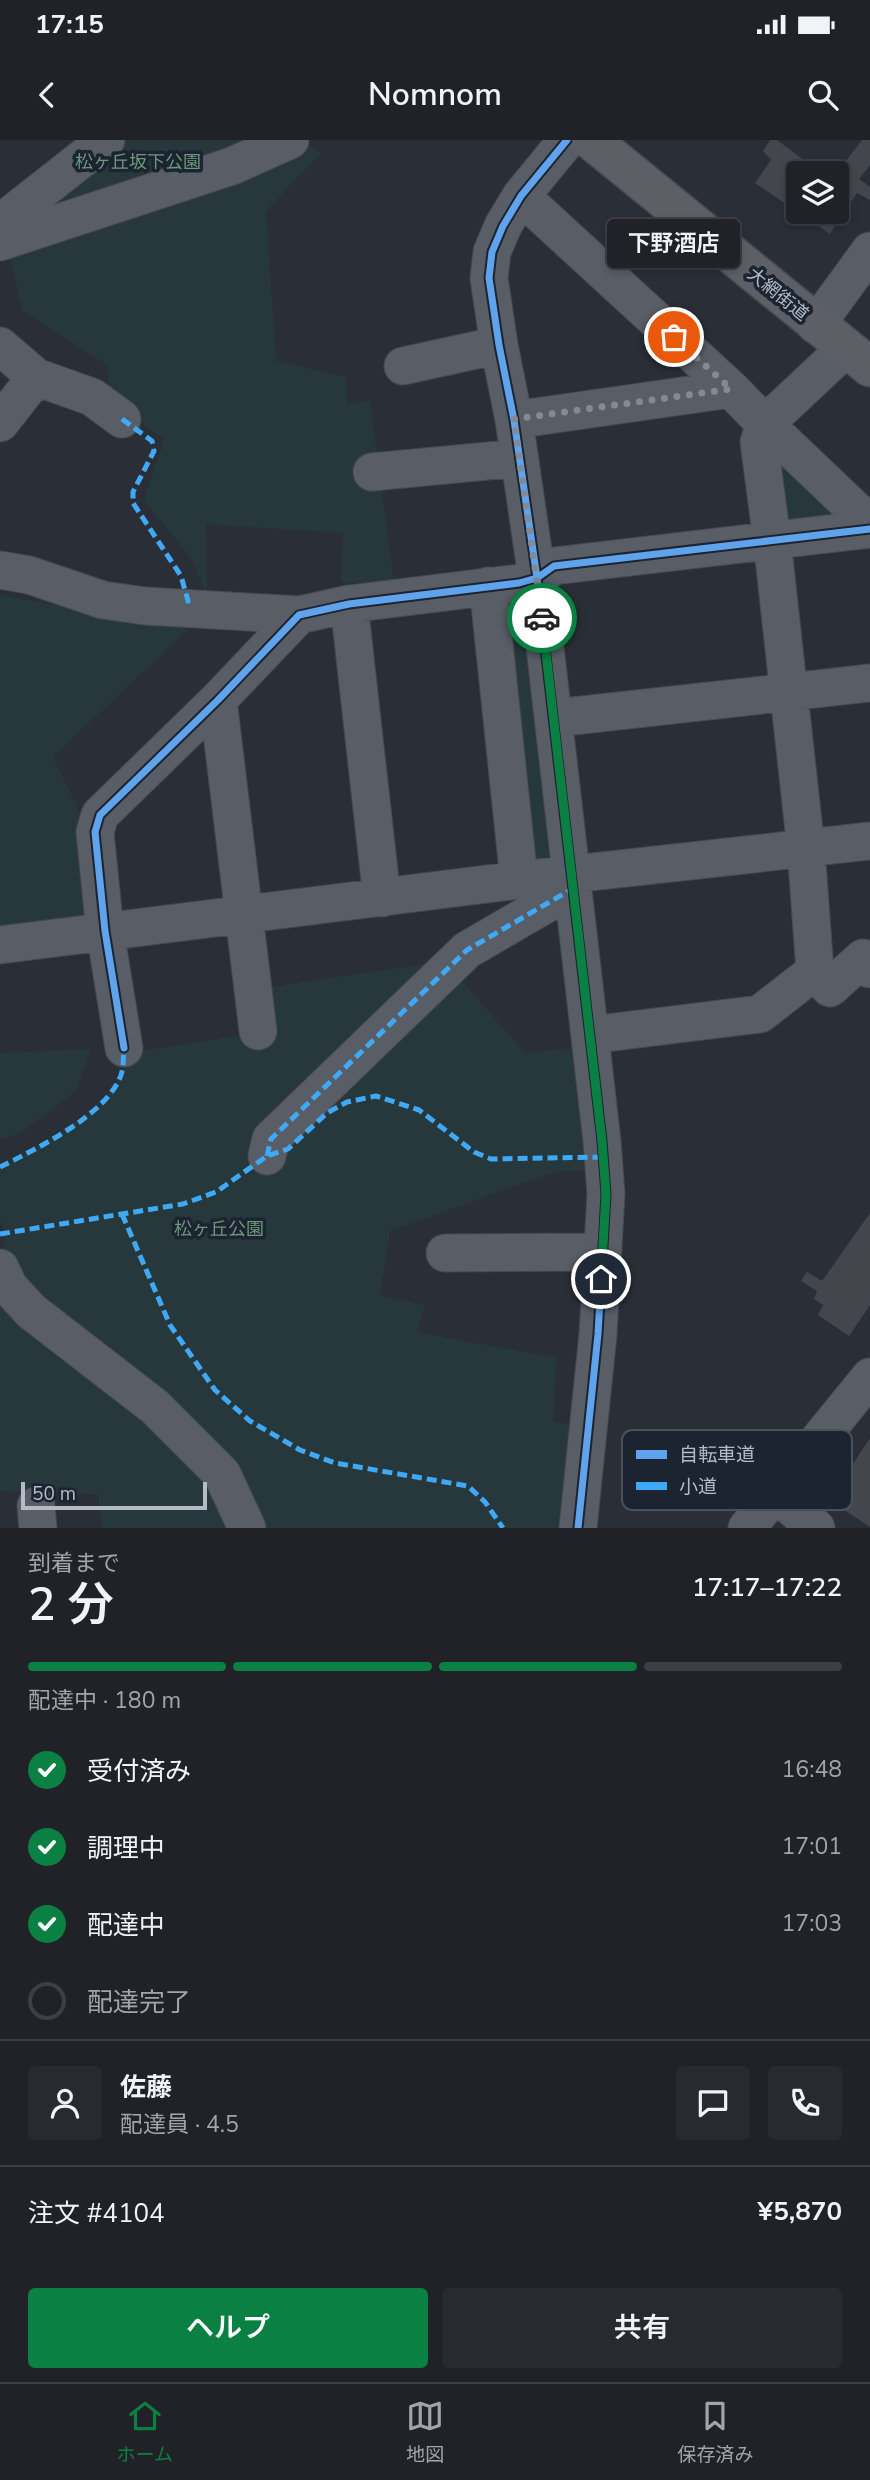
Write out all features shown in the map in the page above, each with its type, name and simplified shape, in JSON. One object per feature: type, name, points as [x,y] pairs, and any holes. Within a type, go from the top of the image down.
[{"type":"main road","name":"大網街道","points":[[591,140],[858,358]]},
{"type":"street","points":[[0,235],[13,213],[106,140]]},
{"type":"street","points":[[0,242],[232,166],[290,140]]},
{"type":"street","points":[[567,140],[521,196],[503,226],[492,252],[489,278],[514,419],[555,718],[605,1182],[593,1399],[578,1528]]},
{"type":"street","points":[[521,196],[731,389],[870,526]]},
{"type":"street","points":[[816,325],[870,251]]},
{"type":"street","points":[[403,366],[499,345]]},
{"type":"street","points":[[0,346],[36,377],[92,397],[122,419]]},
{"type":"street","points":[[858,358],[765,425],[759,442],[806,849],[815,971],[830,988],[863,958],[870,969]]},
{"type":"street","points":[[0,423],[36,377]]},
{"type":"street","points":[[514,419],[731,389]]},
{"type":"street","points":[[372,472],[519,457]]},
{"type":"street","points":[[0,570],[29,575],[103,600],[145,606],[299,615],[349,604],[519,583],[537,578],[554,566],[772,541],[870,526]]},
{"type":"street","points":[[488,586],[519,880]]},
{"type":"street","points":[[349,604],[382,898]]},
{"type":"street","points":[[124,1048],[105,931],[95,832],[100,815],[218,700],[299,615]]},
{"type":"street","points":[[555,718],[870,682]]},
{"type":"street","points":[[218,700],[258,1031]]},
{"type":"street","points":[[0,944],[519,880],[571,882],[870,841]]},
{"type":"street","points":[[267,1156],[271,1139],[467,950],[571,882]]},
{"type":"street","points":[[590,1035],[760,1014],[815,971]]},
{"type":"street","points":[[445,1253],[602,1252]]},
{"type":"street","points":[[0,1268],[9,1287],[31,1311],[155,1407],[222,1474],[247,1528]]},
{"type":"street","points":[[827,1430],[870,1377]]},
{"type":"street","points":[[747,1528],[762,1510]]},
{"type":"street","points":[[795,1510],[816,1528]]},
{"type":"green space","name":"松ヶ丘坂下公園","points":[[121,140],[271,140],[22,226],[89,163],[107,166],[120,148]]},
{"type":"green space","points":[[304,141],[321,153],[266,211],[276,361],[346,377],[347,405],[370,400],[394,582],[341,583],[343,533],[206,524],[207,595],[191,558],[144,500],[164,439],[110,401],[107,365],[22,310],[9,252]]},
{"type":"green space","points":[[781,455],[845,515],[775,523]]},
{"type":"green space","points":[[0,595],[188,629],[53,757],[82,818],[92,926],[0,938]]},
{"type":"green space","points":[[523,595],[554,859],[524,866],[496,598]]},
{"type":"green space","name":"松ヶ丘公園","points":[[437,962],[457,975],[525,1053],[581,1047],[594,1171],[557,1171],[390,1231],[380,1296],[425,1305],[417,1332],[556,1358],[553,1422],[577,1425],[565,1528],[102,1528],[98,1494],[0,1491],[0,1267],[5,1265],[3,1224],[0,1222],[0,1169],[102,1105],[135,1052],[268,1031],[264,988]]},
{"type":"green space","points":[[91,1049],[76,1091],[19,1134],[0,1140],[0,1053]]},
{"type":"building","points":[[770,140],[777,140],[805,161],[786,161],[786,204],[755,183],[771,160],[763,151]]},
{"type":"building","points":[[862,140],[870,140],[870,165],[859,179],[870,187],[870,200],[857,193],[849,205],[849,161],[846,161]]},
{"type":"building","points":[[815,224],[837,224],[830,234]]},
{"type":"building","points":[[870,1213],[870,1305],[849,1336],[818,1315],[823,1305],[814,1299],[817,1291],[801,1281],[807,1272],[822,1281]]},
{"type":"building","points":[[870,1438],[870,1527],[844,1510],[852,1510],[852,1465]]},
{"type":"marked path","points":[[122,419],[152,441],[154,451],[133,492],[133,503],[181,576],[190,608]]},
{"type":"marked path","points":[[267,1156],[271,1139],[467,950],[572,889]]},
{"type":"marked path","points":[[0,1167],[69,1129],[101,1104],[121,1075],[124,1048]]},
{"type":"marked path","points":[[0,1234],[183,1204],[216,1192],[267,1156],[288,1149],[327,1113],[347,1102],[376,1096],[419,1110],[474,1152],[491,1159],[603,1157]]},
{"type":"marked path","points":[[122,1214],[170,1325],[215,1390],[250,1421],[300,1450],[335,1463],[468,1486],[485,1502],[503,1528]]},
{"type":"cycle path","points":[[567,140],[521,196],[503,226],[492,252],[489,278],[514,420],[537,578],[606,1194],[598,1334],[578,1528]]},
{"type":"cycle path","points":[[124,1048],[105,931],[95,832],[100,815],[218,700],[299,615],[349,604],[519,583],[537,578],[554,566],[870,529]]},
{"type":"way so far","points":[[542,618],[514,419],[731,389],[674,337]]},
{"type":"place","name":"下野酒店","points":[[674,337]]},
{"type":"route","points":[[542,618],[602,1141],[606,1194],[601,1279]]}]
